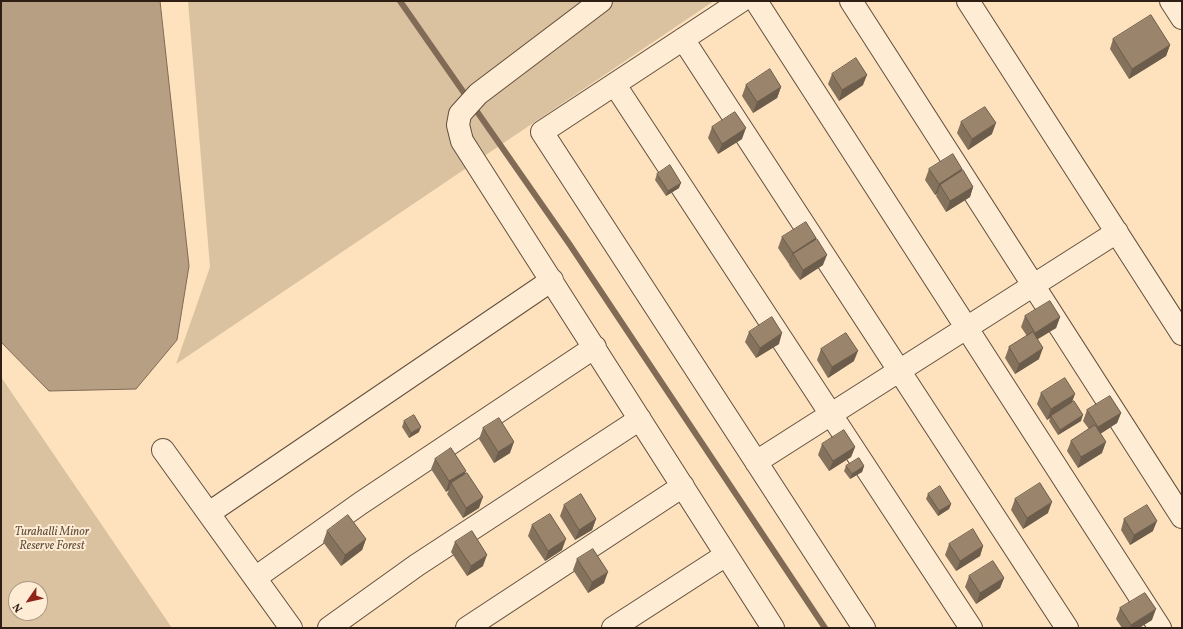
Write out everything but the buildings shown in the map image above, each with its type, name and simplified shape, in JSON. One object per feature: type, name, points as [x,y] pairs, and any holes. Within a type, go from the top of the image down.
[{"type":"street","points":[[601,1],[478,94],[460,114],[458,125],[462,141],[595,347],[773,628]]},
{"type":"street","points":[[741,1],[542,132],[864,628]]},
{"type":"street","points":[[756,1],[1160,628]]},
{"type":"street","points":[[851,1],[1182,517]]},
{"type":"street","points":[[968,1],[1182,334]]},
{"type":"street","points":[[1171,1],[1182,18]]},
{"type":"street","points":[[683,39],[1067,628]]},
{"type":"street","points":[[615,85],[971,628]]},
{"type":"street","points":[[756,462],[1117,232]]},
{"type":"street","points":[[209,513],[552,280]]},
{"type":"street","points":[[255,578],[361,503],[595,347]]},
{"type":"street","points":[[329,628],[417,565],[640,419]]},
{"type":"street","points":[[164,450],[291,628]]},
{"type":"street","points":[[467,628],[683,486]]},
{"type":"street","points":[[613,628],[726,555]]},
{"type":"green space","points":[[188,1],[714,1],[176,364],[210,267]]},
{"type":"green space","name":"Turahalli Minor Reserve Forest","points":[[1,377],[172,628],[1,628]]},
{"type":"shaded area","points":[[1,1],[160,1],[189,266],[177,340],[136,389],[49,391],[1,342]]},
{"type":"waterway","points":[[400,1],[570,245],[825,628]]}]
